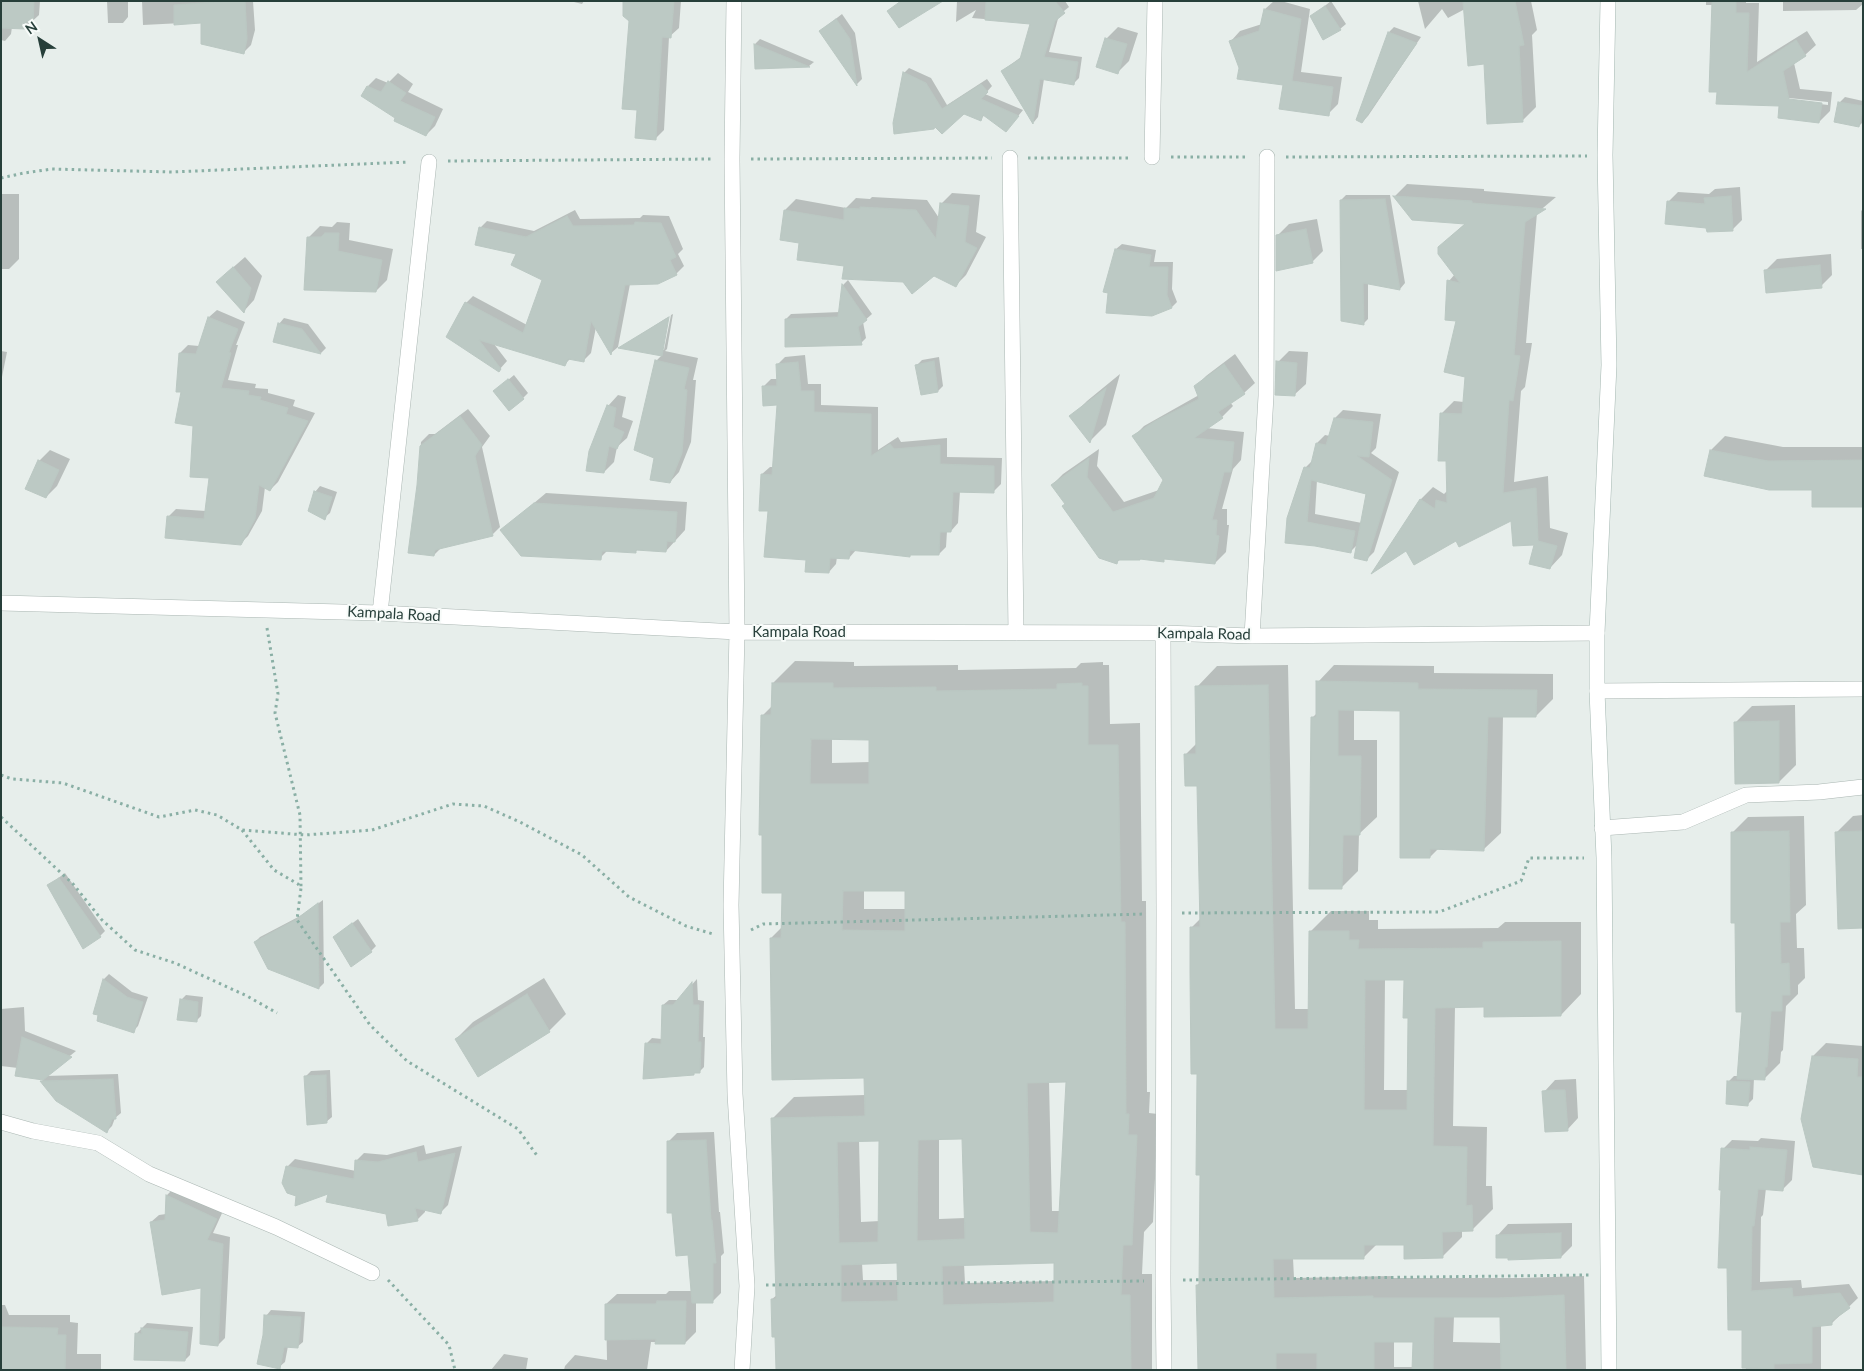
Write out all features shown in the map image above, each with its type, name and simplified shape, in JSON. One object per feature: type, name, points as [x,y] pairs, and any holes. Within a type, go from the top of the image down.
[{"type":"street","points":[[734,1],[732,159],[737,632],[732,905],[735,1094],[747,1286],[742,1370]]},
{"type":"street","points":[[1152,157],[1155,1]]},
{"type":"street","points":[[1608,1],[1605,155],[1609,366],[1596,633],[1604,858],[1609,1370]]},
{"type":"street","points":[[1010,158],[1016,633]]},
{"type":"street","points":[[1252,636],[1266,396],[1267,158]]},
{"type":"street","points":[[380,613],[429,162]]},
{"type":"street","name":"Kampala Road","points":[[1,603],[380,613],[737,632],[1163,633],[1252,636],[1596,633]]},
{"type":"street","points":[[1163,633],[1164,1370]]},
{"type":"street","points":[[1597,690],[1863,689]]},
{"type":"street","points":[[1602,828],[1684,822],[1746,795],[1819,792],[1863,787]]},
{"type":"street","points":[[1,1122],[33,1131],[98,1144],[150,1174],[276,1227],[372,1273]]},
{"type":"path","points":[[1,178],[52,169],[172,172],[429,162],[1605,155]]},
{"type":"path","points":[[264,609],[278,694],[275,713],[300,815],[301,888],[298,920],[370,1025],[407,1061],[518,1129],[538,1158]]},
{"type":"path","points":[[1,817],[74,885],[101,919],[135,950],[175,963],[247,996],[277,1013]]},
{"type":"path","points":[[242,830],[274,870],[298,884],[301,888]]},
{"type":"path","points":[[1439,912],[1521,881],[1529,858],[1604,858]]},
{"type":"path","points":[[372,1273],[391,1282],[450,1346],[455,1370]]},
{"type":"building","points":[[1,1],[34,1],[33,23],[26,22],[25,29],[1,28]]},
{"type":"building","points":[[245,1],[247,39],[244,54],[201,44],[201,23],[174,25],[174,5]]},
{"type":"building","points":[[623,1],[674,1],[671,38],[662,37],[656,140],[635,138],[637,110],[622,109],[629,21],[623,16]]},
{"type":"building","points":[[901,1],[943,1],[899,28],[887,11]]},
{"type":"building","points":[[986,1],[1055,1],[1065,13],[1055,21],[1044,57],[1078,62],[1074,85],[1040,79],[1033,124],[1001,71],[1020,59],[1030,24],[985,20]]},
{"type":"building","points":[[1463,1],[1515,1],[1524,45],[1519,46],[1523,122],[1487,124],[1484,64],[1468,66]]},
{"type":"building","points":[[1712,1],[1736,1],[1736,13],[1749,13],[1747,72],[1796,40],[1806,56],[1783,71],[1789,99],[1822,103],[1819,123],[1778,118],[1779,106],[1716,104],[1717,92],[1709,92]]},
{"type":"building","points":[[1325,6],[1341,30],[1323,40],[1310,16]]},
{"type":"building","points":[[1264,9],[1301,19],[1292,81],[1333,87],[1329,116],[1279,109],[1283,85],[1237,79],[1239,68],[1229,41],[1259,31]]},
{"type":"building","points":[[836,19],[850,39],[857,86],[819,31]]},
{"type":"building","points":[[1388,32],[1417,43],[1362,123],[1356,120]]},
{"type":"building","points":[[1105,38],[1127,44],[1118,74],[1096,67]]},
{"type":"building","points":[[754,44],[810,67],[755,69]]},
{"type":"building","points":[[903,72],[926,83],[942,109],[981,84],[988,92],[981,99],[1019,116],[1006,132],[983,115],[981,121],[964,114],[942,134],[935,127],[934,129],[894,134],[893,123]]},
{"type":"building","points":[[388,81],[406,93],[400,101],[435,117],[426,136],[394,121],[395,118],[361,96],[367,86],[381,92]]},
{"type":"building","points":[[1838,102],[1863,106],[1859,127],[1834,122]]},
{"type":"building","points":[[1393,196],[1472,201],[1472,203],[1546,209],[1525,222],[1514,355],[1520,356],[1513,401],[1509,400],[1503,493],[1536,488],[1538,541],[1557,546],[1550,569],[1529,564],[1534,545],[1513,546],[1511,521],[1459,547],[1456,541],[1414,565],[1406,551],[1371,574],[1420,499],[1435,509],[1436,500],[1447,503],[1446,461],[1438,461],[1440,413],[1462,414],[1465,377],[1444,372],[1456,321],[1445,320],[1447,280],[1460,283],[1438,254],[1438,247],[1465,224],[1412,220]]},
{"type":"building","points":[[1731,196],[1733,231],[1707,232],[1706,228],[1665,224],[1667,201],[1705,204],[1704,198]]},
{"type":"building","points":[[1385,199],[1400,290],[1363,283],[1364,325],[1341,321],[1340,200]]},
{"type":"building","points":[[940,203],[969,206],[965,242],[977,248],[956,287],[934,276],[912,294],[903,282],[842,279],[844,266],[797,260],[799,243],[780,240],[784,210],[844,220],[844,208],[860,209],[860,207],[916,210],[936,239]]},
{"type":"building","points":[[567,216],[573,226],[634,225],[635,222],[661,223],[676,257],[670,260],[677,275],[658,284],[625,285],[611,355],[591,321],[584,362],[568,359],[565,366],[479,340],[501,369],[499,372],[446,337],[465,302],[523,333],[542,280],[511,265],[516,254],[475,245],[479,227],[526,237]]},
{"type":"building","points":[[1306,229],[1313,263],[1276,271],[1276,235]]},
{"type":"building","points":[[325,233],[339,233],[338,251],[382,260],[376,292],[304,290],[307,237],[321,237]]},
{"type":"building","points":[[1115,249],[1151,255],[1149,267],[1168,267],[1167,295],[1172,308],[1152,316],[1106,313],[1108,293],[1103,292]]},
{"type":"building","points":[[1820,265],[1822,288],[1766,293],[1764,270]]},
{"type":"building","points":[[233,267],[251,288],[244,313],[216,282]]},
{"type":"building","points":[[842,284],[867,320],[858,327],[862,345],[785,347],[785,319],[838,317]]},
{"type":"building","points":[[208,317],[238,329],[229,352],[231,353],[221,388],[249,391],[248,395],[261,397],[260,400],[288,408],[286,414],[308,421],[270,491],[259,485],[255,519],[241,545],[165,538],[167,516],[204,519],[209,478],[190,477],[193,426],[175,423],[181,392],[176,392],[179,353],[196,354]]},
{"type":"building","points":[[669,317],[662,356],[618,348]]},
{"type":"building","points":[[278,323],[302,329],[321,354],[273,342]]},
{"type":"building","points":[[655,360],[689,368],[684,389],[687,390],[682,453],[670,483],[650,480],[654,458],[634,450]]},
{"type":"building","points":[[934,361],[938,392],[921,395],[915,365]]},
{"type":"building","points":[[1276,361],[1297,363],[1295,396],[1275,395]]},
{"type":"building","points":[[798,362],[801,391],[814,391],[814,412],[871,414],[871,456],[890,444],[894,449],[940,445],[940,464],[994,466],[994,493],[953,492],[951,532],[940,532],[939,555],[910,555],[910,557],[850,550],[849,559],[830,558],[829,573],[805,572],[806,560],[764,557],[768,511],[759,511],[761,474],[772,475],[777,405],[763,406],[762,386],[777,386],[776,364]]},
{"type":"building","points":[[1224,364],[1245,394],[1218,412],[1223,418],[1194,438],[1234,442],[1231,472],[1224,472],[1212,520],[1217,520],[1216,535],[1219,536],[1215,564],[1164,559],[1164,562],[1140,559],[1118,560],[1117,564],[1099,558],[1062,506],[1065,504],[1051,485],[1089,458],[1087,477],[1113,512],[1154,498],[1163,480],[1132,436],[1157,420],[1199,399],[1194,386]]},
{"type":"building","points":[[508,379],[524,399],[509,411],[493,391]]},
{"type":"building","points":[[1106,388],[1090,443],[1069,416]]},
{"type":"building","points":[[607,405],[616,408],[613,427],[624,432],[617,449],[609,446],[604,473],[586,471],[589,451]]},
{"type":"building","points":[[460,416],[482,445],[475,456],[493,536],[435,550],[434,556],[408,553],[420,446]]},
{"type":"building","points":[[1334,418],[1373,422],[1369,457],[1357,456],[1392,480],[1367,561],[1354,558],[1366,494],[1311,480],[1307,522],[1355,531],[1351,553],[1315,546],[1285,543],[1287,518],[1304,467],[1310,468],[1316,443],[1326,445]]},
{"type":"building","points":[[1710,450],[1768,461],[1863,460],[1863,507],[1812,507],[1812,490],[1769,490],[1704,476]]},
{"type":"building","points":[[38,460],[59,470],[46,498],[25,489]]},
{"type":"building","points":[[314,491],[332,497],[325,520],[308,511]]},
{"type":"building","points":[[534,503],[677,512],[675,542],[667,541],[666,552],[636,550],[636,553],[602,551],[601,560],[521,556],[500,530]]},
{"type":"building","points":[[1316,681],[1418,683],[1418,689],[1537,690],[1536,717],[1488,717],[1484,851],[1430,849],[1430,858],[1400,858],[1400,711],[1338,710],[1338,756],[1361,756],[1360,835],[1343,835],[1342,889],[1309,889],[1311,717],[1316,717]]},
{"type":"building","points":[[772,683],[833,683],[833,688],[936,687],[936,691],[1057,689],[1057,684],[1082,683],[1082,686],[1088,686],[1088,745],[1118,745],[1121,922],[1125,922],[1126,1114],[1129,1114],[1128,1135],[1137,1135],[1132,1245],[1123,1245],[1121,1295],[1130,1295],[1131,1370],[776,1370],[775,1337],[772,1337],[771,1299],[776,1299],[771,1118],[865,1116],[864,1078],[772,1080],[770,938],[781,938],[782,893],[762,893],[762,835],[759,835],[761,715],[771,715]],"holes":[[[811,739],[869,740],[869,784],[810,784]],[[843,891],[905,891],[905,931],[842,930]],[[1066,1082],[1058,1233],[1030,1232],[1027,1083]],[[962,1139],[965,1239],[917,1241],[918,1140]],[[879,1141],[878,1242],[839,1243],[837,1142]],[[897,1263],[898,1301],[841,1302],[841,1265]],[[1054,1263],[1054,1302],[943,1305],[942,1266]]]},
{"type":"building","points":[[1268,685],[1275,1029],[1308,1029],[1309,931],[1349,931],[1349,940],[1359,940],[1358,949],[1483,948],[1483,942],[1561,941],[1561,1016],[1484,1017],[1484,1007],[1435,1008],[1433,1146],[1467,1147],[1466,1206],[1472,1205],[1473,1231],[1442,1232],[1443,1258],[1404,1259],[1404,1245],[1364,1245],[1364,1259],[1273,1259],[1274,1298],[1373,1296],[1373,1298],[1499,1298],[1564,1295],[1566,1370],[1501,1370],[1500,1317],[1434,1317],[1433,1370],[1412,1370],[1413,1342],[1374,1342],[1374,1370],[1317,1370],[1317,1353],[1276,1353],[1276,1370],[1198,1370],[1196,1285],[1199,1285],[1200,1175],[1196,1175],[1197,1074],[1191,1074],[1190,972],[1190,927],[1200,927],[1197,786],[1185,786],[1184,754],[1196,754],[1195,686]],"holes":[[[1365,980],[1404,980],[1403,1018],[1408,1018],[1407,1110],[1364,1110]]]},
{"type":"building","points":[[1779,721],[1779,783],[1735,784],[1734,722]]},
{"type":"building","points":[[1789,831],[1790,922],[1780,922],[1781,964],[1789,963],[1790,995],[1782,995],[1782,1011],[1771,1011],[1765,1080],[1737,1079],[1742,1012],[1736,1012],[1735,923],[1731,923],[1731,832]]},
{"type":"building","points":[[1863,831],[1863,928],[1838,929],[1835,832]]},
{"type":"building","points":[[59,878],[101,937],[83,949],[47,885]]},
{"type":"building","points":[[318,903],[319,989],[268,969],[254,942],[295,920]]},
{"type":"building","points":[[352,923],[372,952],[351,967],[333,937]]},
{"type":"building","points":[[103,979],[127,997],[143,1002],[134,1033],[97,1021],[98,1015],[93,1014]]},
{"type":"building","points":[[692,982],[693,1005],[699,1005],[698,1042],[701,1042],[700,1073],[643,1079],[645,1043],[661,1044],[662,1005],[673,1005]]},
{"type":"building","points":[[527,994],[550,1032],[478,1077],[455,1039]]},
{"type":"building","points":[[180,999],[198,1002],[197,1022],[177,1020]]},
{"type":"building","points":[[22,1037],[72,1057],[43,1080],[15,1076]]},
{"type":"building","points":[[1812,1056],[1858,1059],[1857,1077],[1862,1077],[1863,1175],[1813,1167],[1801,1119]]},
{"type":"building","points":[[326,1075],[327,1123],[307,1125],[304,1076]]},
{"type":"building","points":[[113,1079],[116,1119],[112,1119],[107,1133],[56,1101],[40,1081]]},
{"type":"building","points":[[1727,1081],[1750,1082],[1748,1106],[1726,1104]]},
{"type":"building","points":[[1565,1090],[1568,1131],[1545,1132],[1542,1091]]},
{"type":"building","points":[[706,1140],[716,1263],[713,1263],[713,1303],[692,1303],[688,1255],[676,1256],[672,1213],[667,1213],[667,1141]]},
{"type":"building","points":[[1750,1147],[1787,1150],[1783,1191],[1758,1189],[1754,1226],[1752,1226],[1751,1291],[1792,1288],[1793,1297],[1840,1293],[1850,1308],[1832,1321],[1832,1325],[1812,1327],[1812,1363],[1774,1364],[1774,1369],[1742,1368],[1742,1330],[1728,1330],[1727,1268],[1718,1268],[1721,1148],[1750,1150]]},
{"type":"building","points":[[416,1152],[418,1162],[455,1153],[441,1214],[415,1208],[418,1221],[388,1226],[386,1214],[326,1202],[328,1194],[295,1206],[296,1196],[287,1193],[282,1183],[286,1166],[354,1179],[355,1160],[378,1162]]},
{"type":"building","points":[[166,1195],[217,1219],[207,1240],[223,1244],[218,1346],[200,1344],[201,1288],[162,1295],[150,1222],[165,1220]]},
{"type":"building","points":[[1561,1233],[1561,1258],[1508,1260],[1508,1258],[1496,1258],[1496,1235]]},
{"type":"building","points":[[657,1301],[686,1301],[685,1344],[655,1344],[656,1339],[605,1340],[605,1304],[656,1304]]},
{"type":"building","points":[[264,1315],[301,1317],[298,1348],[284,1347],[280,1369],[257,1364],[263,1335]]},
{"type":"building","points":[[1,1327],[58,1328],[57,1335],[66,1335],[65,1370],[1,1370]]},
{"type":"building","points":[[141,1328],[188,1332],[185,1361],[134,1360],[135,1333],[142,1334]]}]
